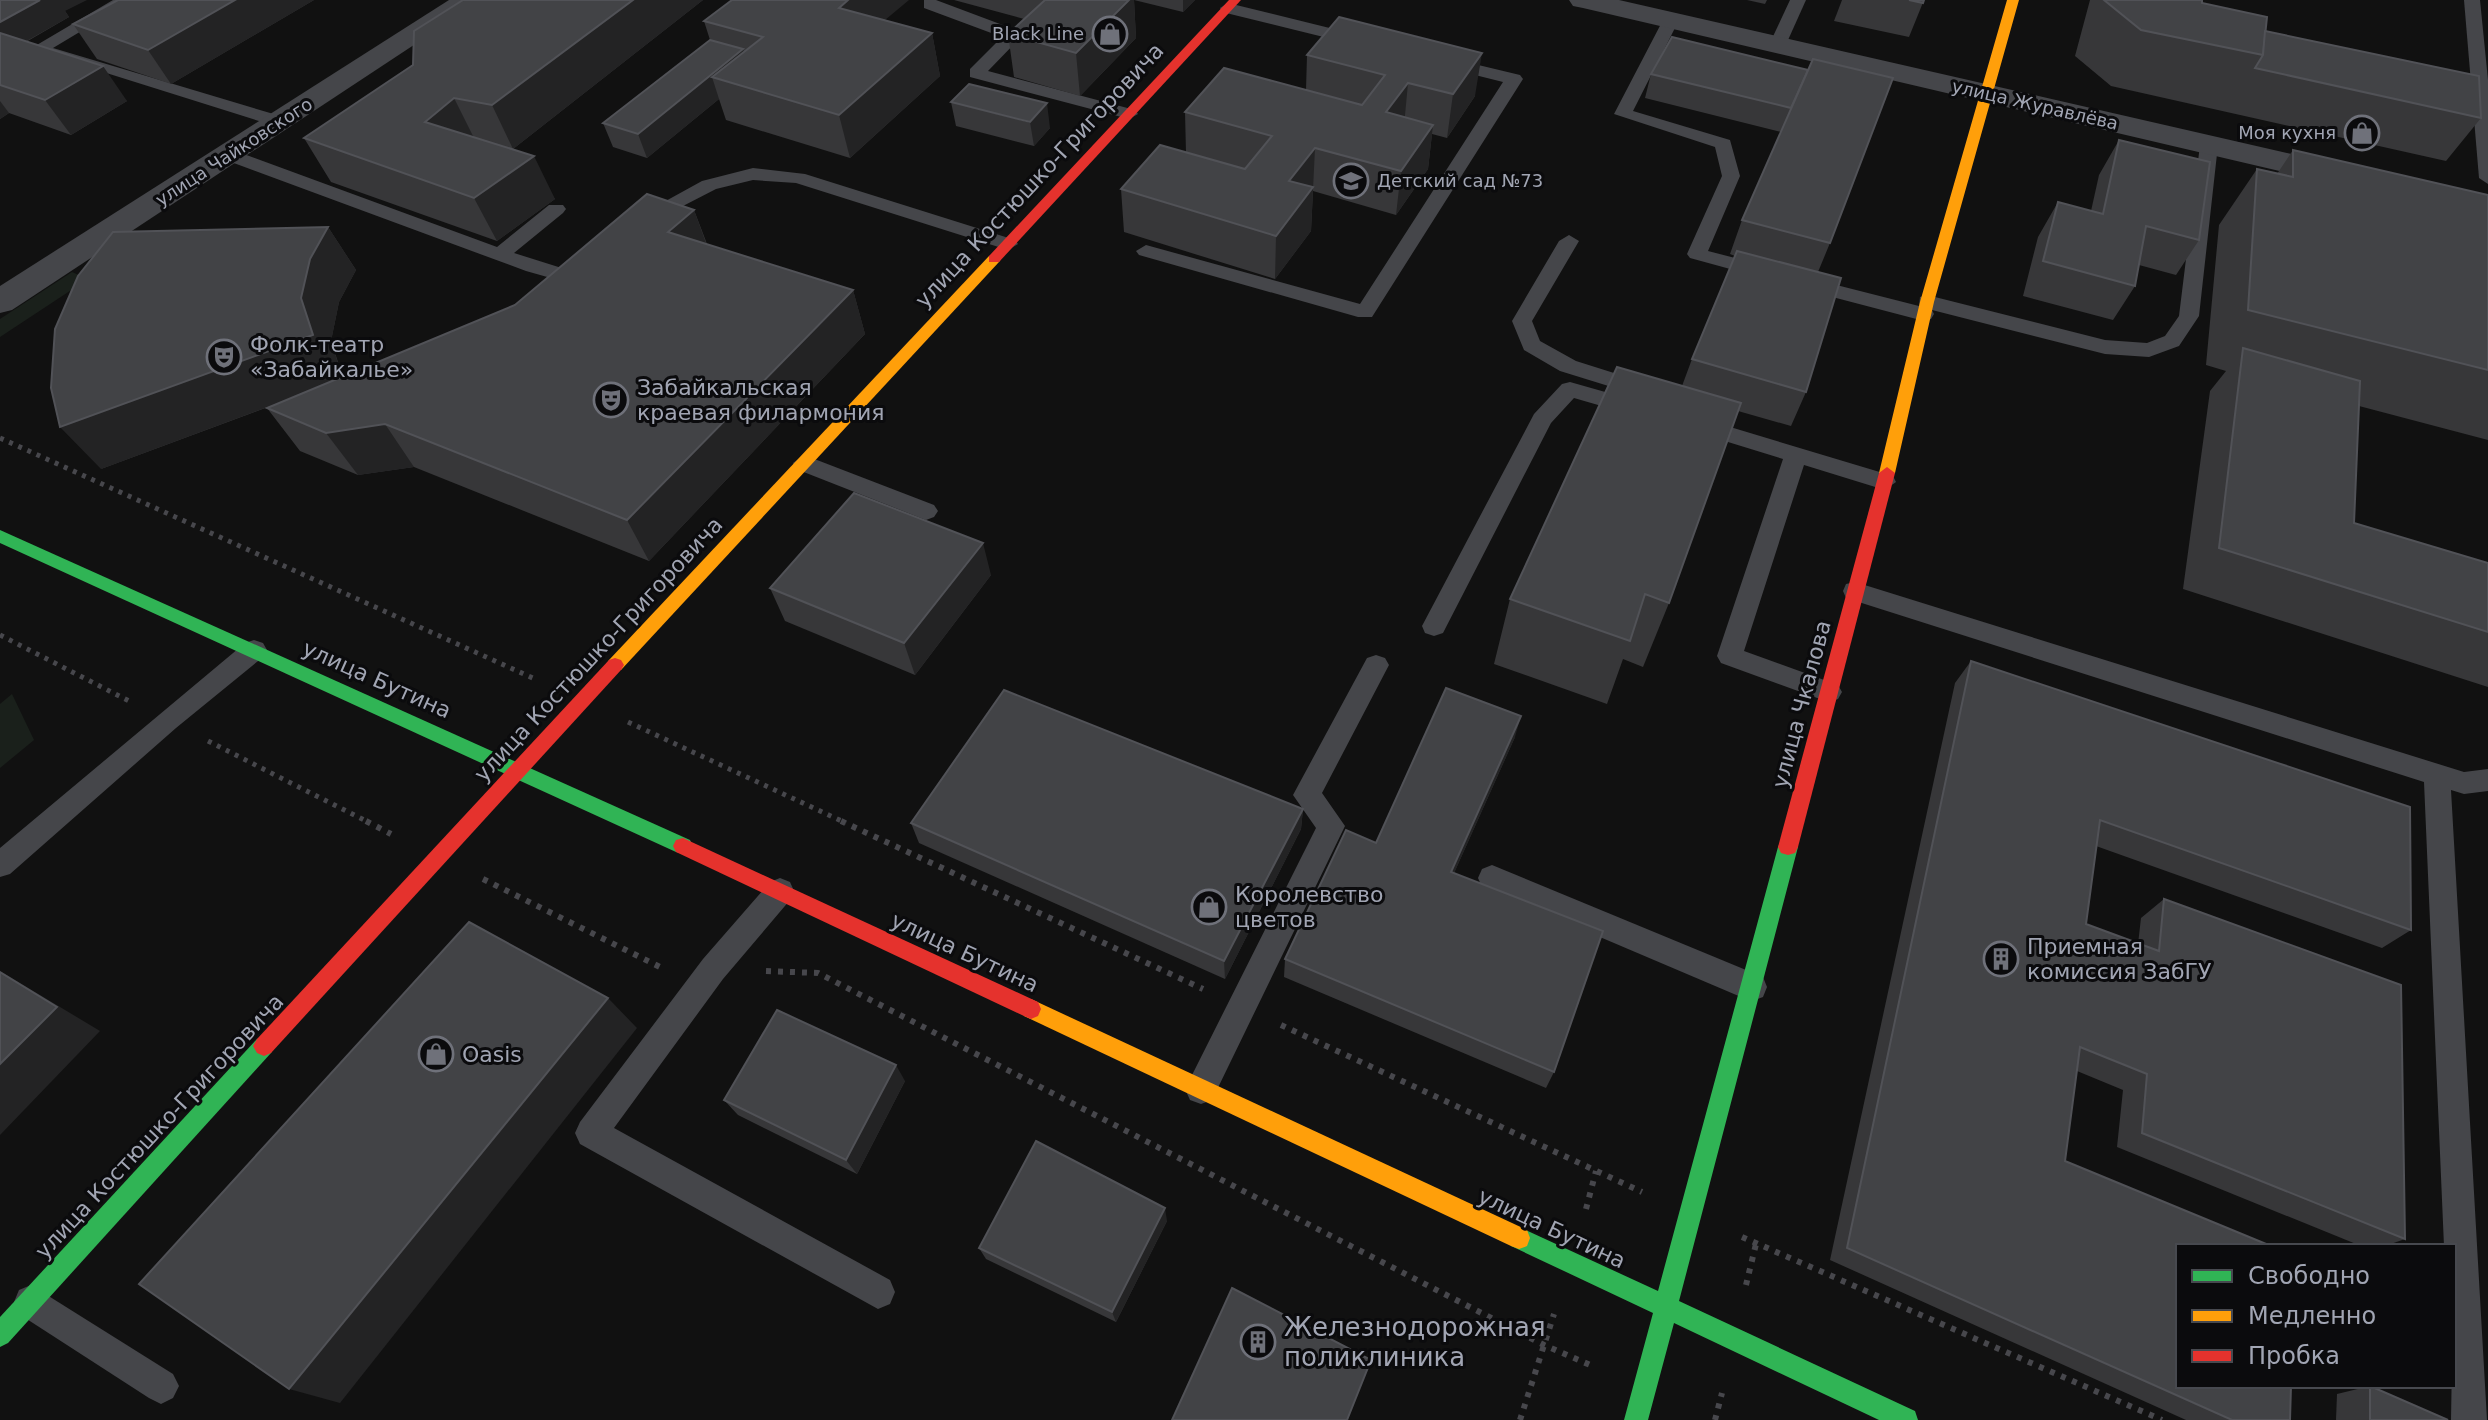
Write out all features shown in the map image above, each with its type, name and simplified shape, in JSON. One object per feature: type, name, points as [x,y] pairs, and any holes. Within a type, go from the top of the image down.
[{"type":"main road","name":"улица Чкалова","points":[[1636,1420],[1887,473],[1925,308],[2013,0]]},
{"type":"main road","name":"улица Костюшко-Григоровича","points":[[0,1335],[518,769],[1231,4]]},
{"type":"main road","name":"улица Бутина","points":[[0,536],[518,769],[1906,1420]]},
{"type":"street","name":"улица Чайковского","points":[[0,302],[468,0]]},
{"type":"street","name":"улица Журавлёва","points":[[1583,0],[2379,184]]},
{"type":"lane","points":[[125,0],[39,49],[281,122]]},
{"type":"lane","points":[[1778,45],[1798,0]]},
{"type":"lane","points":[[2472,0],[2488,178]]},
{"type":"lane","points":[[930,4],[1013,35],[976,73],[1129,114]]},
{"type":"lane","points":[[1231,4],[1380,46]]},
{"type":"lane","points":[[1671,20],[1623,114],[1723,144],[1731,176],[1697,254],[1925,308],[2105,347],[2149,350],[2172,341],[2189,316],[2209,145]]},
{"type":"lane","points":[[1146,251],[1365,312],[1514,79],[1425,57]]},
{"type":"lane","points":[[230,155],[499,255],[572,278],[606,249]]},
{"type":"lane","points":[[629,230],[652,211],[709,185],[753,174],[798,178],[1008,244]]},
{"type":"lane","points":[[499,255],[556,209]]},
{"type":"lane","points":[[1569,241],[1522,321],[1531,345],[1568,366],[1796,454],[1887,473]]},
{"type":"lane","points":[[1434,626],[1542,419],[1570,389],[1671,408],[1887,473]]},
{"type":"lane","points":[[1796,454],[1730,656],[1829,692]]},
{"type":"lane","points":[[804,463],[926,511]]},
{"type":"lane","points":[[1855,591],[2437,775],[2464,783],[2488,780]]},
{"type":"lane","points":[[0,865],[167,720],[254,650]]},
{"type":"lane","points":[[1201,1089],[1331,826],[1307,795],[1376,665]]},
{"type":"lane","points":[[2437,775],[2469,1420]]},
{"type":"lane","points":[[1492,878],[1752,987]]},
{"type":"lane","points":[[780,891],[713,969],[591,1133],[878,1292]]},
{"type":"lane","points":[[31,1302],[161,1386]]},
{"type":"path","points":[[0,438],[582,701],[1691,1214],[2162,1420]]},
{"type":"path","points":[[0,635],[661,967],[818,973],[1544,1345],[1646,1389]]},
{"type":"shaded area","points":[[72,272],[88,279],[0,337],[0,319]]},
{"type":"shaded area","points":[[12,694],[34,740],[0,768],[0,704]]},
{"type":"building","points":[[0,0],[40,0],[0,22]]},
{"type":"building","points":[[118,0],[235,0],[148,50],[73,24]]},
{"type":"building","points":[[463,0],[633,0],[492,105],[454,98],[425,122],[534,156],[474,198],[304,138],[413,65],[414,31]]},
{"type":"building","points":[[732,0],[848,0],[839,8],[932,33],[839,115],[712,77],[763,37],[704,21]]},
{"type":"building","points":[[1045,0],[1129,0],[1076,53],[1008,34]]},
{"type":"building","points":[[2104,0],[2202,0],[2202,3],[2267,17],[2263,55],[2141,30]]},
{"type":"building","points":[[1339,17],[1482,53],[1453,94],[1408,83],[1386,112],[1433,125],[1401,171],[1315,148],[1289,181],[1313,187],[1276,236],[1121,189],[1160,145],[1245,169],[1272,136],[1185,112],[1224,68],[1362,105],[1385,75],[1307,55]]},
{"type":"building","points":[[2265,31],[2479,76],[2481,118],[2255,68],[2263,55]]},
{"type":"building","points":[[0,33],[103,66],[45,100],[0,85]]},
{"type":"building","points":[[1672,37],[1808,70],[1791,108],[1651,74]]},
{"type":"building","points":[[710,40],[743,49],[638,134],[603,123]]},
{"type":"building","points":[[1813,59],[1893,78],[1830,243],[1742,220]]},
{"type":"building","points":[[969,84],[1047,103],[1030,122],[951,102]]},
{"type":"building","points":[[2119,140],[2210,162],[2199,240],[2146,226],[2135,286],[2043,261],[2058,202],[2103,214]]},
{"type":"building","points":[[2293,150],[2488,195],[2488,370],[2248,310],[2257,169],[2293,177]]},
{"type":"building","name":"Забайкальская краевая филармония","points":[[647,194],[694,210],[668,232],[853,290],[627,520],[385,424],[326,433],[267,408],[515,305]]},
{"type":"building","points":[[328,227],[310,259],[301,298],[313,335],[60,427],[51,388],[55,329],[78,276],[113,232]]},
{"type":"building","points":[[1737,251],[1841,278],[1806,392],[1692,359]]},
{"type":"building","points":[[2243,348],[2360,381],[2354,523],[2488,563],[2488,632],[2219,548]]},
{"type":"building","points":[[1617,367],[1741,403],[1669,603],[1645,594],[1630,641],[1510,599]]},
{"type":"building","points":[[854,493],[983,543],[904,643],[770,588]]},
{"type":"building","name":"Приемная комиссия ЗабГУ","points":[[1971,661],[2410,807],[2411,930],[2100,820],[2086,924],[2159,951],[2164,899],[2401,985],[2405,1239],[2142,1133],[2147,1074],[2080,1047],[2065,1161],[2266,1244],[2176,1244],[2176,1388],[2291,1388],[2290,1420],[2232,1420],[1847,1248]]},
{"type":"building","points":[[1446,688],[1521,716],[1451,872],[1603,931],[1554,1072],[1285,959],[1346,830],[1376,843]]},
{"type":"building","points":[[1004,690],[1303,809],[1224,961],[911,823]]},
{"type":"building","points":[[469,922],[608,998],[289,1389],[139,1284]]},
{"type":"building","points":[[0,972],[57,1007],[0,1064]]},
{"type":"building","points":[[777,1010],[896,1065],[846,1160],[724,1100]]},
{"type":"building","points":[[1036,1141],[1165,1208],[1112,1312],[979,1248]]},
{"type":"building","name":"Железнодорожная поликлиника","points":[[1232,1288],[1371,1360],[1347,1420],[1172,1420]]},
{"type":"building","points":[[2370,1388],[2375,1388],[2448,1420],[2370,1420]]},
{"type":"traffic: fast","points":[[0,536],[683,846]]},
{"type":"traffic: fast","points":[[1636,1420],[1788,847]]},
{"type":"traffic: fast","points":[[0,1335],[264,1046]]},
{"type":"traffic: fast","points":[[1519,1238],[1906,1420]]},
{"type":"traffic: slow","points":[[1887,473],[1927,302],[2013,0]]},
{"type":"traffic: slow","points":[[615,665],[994,259]]},
{"type":"traffic: slow","points":[[1031,1009],[1519,1238]]},
{"type":"traffic: jam","points":[[994,259],[1235,0]]},
{"type":"traffic: jam","points":[[1788,847],[1887,473]]},
{"type":"traffic: jam","points":[[264,1046],[615,665]]},
{"type":"traffic: jam","points":[[683,846],[1031,1009]]},
{"type":"place","name":"Black Line","points":[[1110,34]]},
{"type":"place","name":"Моя кухня","points":[[2362,133]]},
{"type":"place","name":"Детский сад №73","points":[[1351,181]]},
{"type":"place","name":"Фолк-театр «Забайкалье»","points":[[224,357]]},
{"type":"place","name":"Забайкальская краевая филармония","points":[[611,400]]},
{"type":"place","name":"Королевство цветов","points":[[1209,907]]},
{"type":"place","name":"Приемная комиссия ЗабГУ","points":[[2001,959]]},
{"type":"place","name":"Oasis","points":[[436,1054]]},
{"type":"place","name":"Железнодорожная поликлиника","points":[[1258,1342]]}]
